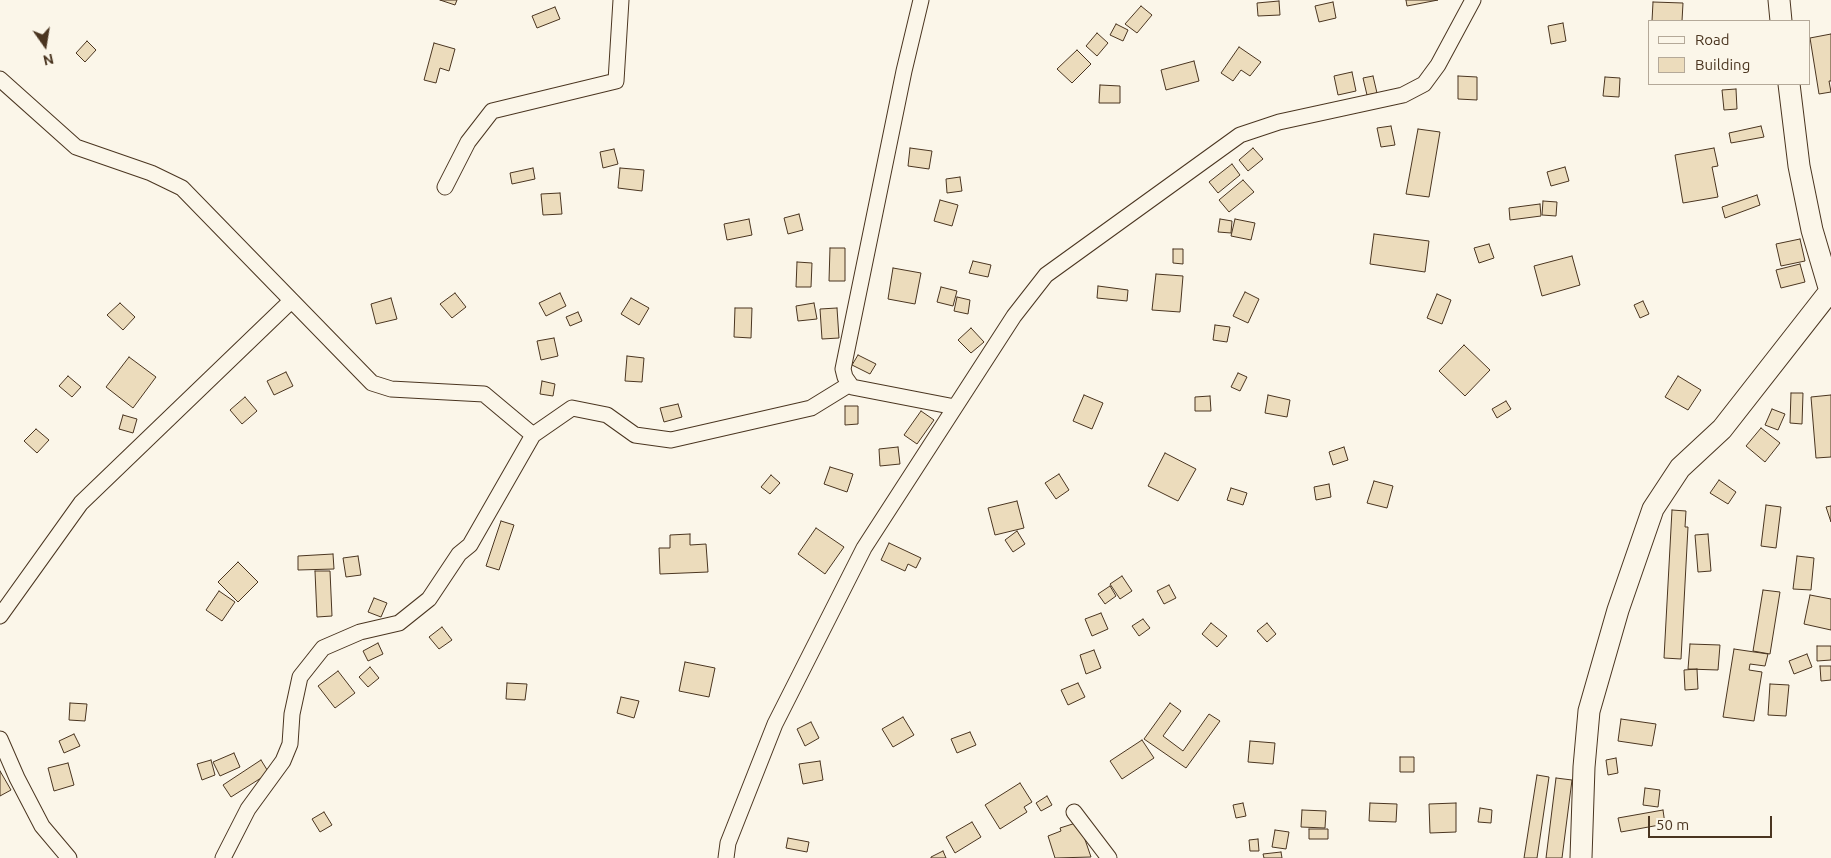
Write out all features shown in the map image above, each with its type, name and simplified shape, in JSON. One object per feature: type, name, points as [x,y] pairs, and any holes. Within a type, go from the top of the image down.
[{"type":"street","points":[[445,187],[468,142],[492,111],[616,81],[621,0]]},
{"type":"street","points":[[921,0],[904,71],[843,368],[845,377],[852,387],[955,407]]},
{"type":"street","points":[[726,858],[728,844],[775,724],[864,548],[1014,316],[1046,275],[1240,135],[1279,122],[1403,95],[1424,84],[1438,65],[1473,0]]},
{"type":"street","points":[[1779,0],[1781,20]]},
{"type":"street","points":[[0,79],[76,148],[151,173],[182,188],[372,383],[391,390],[484,394],[533,435]]},
{"type":"street","points":[[1581,858],[1584,767],[1589,711],[1618,610],[1653,509],[1680,468],[1722,429],[1831,297],[1812,230],[1799,166],[1789,85]]},
{"type":"street","points":[[0,616],[81,503],[292,301]]},
{"type":"street","points":[[223,858],[248,809],[284,762],[290,744],[292,714],[300,676],[322,648],[360,632],[399,622],[429,599],[460,554],[470,545],[533,435],[572,408],[608,415],[635,434],[671,440],[811,408],[850,384]]},
{"type":"street","points":[[0,739],[17,778],[42,826],[69,858]]},
{"type":"street","points":[[1074,812],[1109,858]]},
{"type":"building","points":[[440,0],[457,0],[455,5]]},
{"type":"building","points":[[1406,0],[1438,0],[1407,6]]},
{"type":"building","points":[[1279,1],[1280,15],[1258,16],[1257,3]]},
{"type":"building","points":[[1333,2],[1336,18],[1319,22],[1315,6]]},
{"type":"building","points":[[1653,2],[1683,3],[1682,20],[1652,20]]},
{"type":"building","points":[[1141,6],[1152,15],[1137,33],[1125,24]]},
{"type":"building","points":[[555,7],[560,19],[537,28],[532,16]]},
{"type":"building","points":[[1563,23],[1566,41],[1551,44],[1548,26]]},
{"type":"building","points":[[1116,24],[1128,30],[1123,41],[1110,35]]},
{"type":"building","points":[[1097,33],[1108,43],[1097,56],[1086,46]]},
{"type":"building","points":[[1831,34],[1831,81],[1829,81],[1831,92],[1819,94],[1811,38]]},
{"type":"building","points":[[87,41],[96,50],[85,62],[76,53]]},
{"type":"building","points":[[434,43],[455,49],[449,71],[440,68],[436,83],[424,80]]},
{"type":"building","points":[[1239,47],[1261,62],[1250,76],[1241,70],[1233,81],[1221,73]]},
{"type":"building","points":[[1077,50],[1091,64],[1072,83],[1057,69]]},
{"type":"building","points":[[1194,61],[1199,81],[1166,90],[1161,70]]},
{"type":"building","points":[[1352,72],[1356,91],[1338,95],[1334,76]]},
{"type":"building","points":[[1373,76],[1377,93],[1367,95],[1363,78]]},
{"type":"building","points":[[1458,76],[1477,77],[1477,100],[1458,99]]},
{"type":"building","points":[[1605,77],[1620,78],[1619,97],[1603,96]]},
{"type":"building","points":[[1100,85],[1120,86],[1120,103],[1099,103]]},
{"type":"building","points":[[1736,89],[1737,109],[1724,110],[1722,90]]},
{"type":"building","points":[[1391,126],[1395,145],[1381,147],[1377,128]]},
{"type":"building","points":[[1761,126],[1764,137],[1731,143],[1729,133]]},
{"type":"building","points":[[1418,129],[1440,132],[1429,197],[1406,194]]},
{"type":"building","points":[[910,148],[932,151],[929,169],[908,166]]},
{"type":"building","points":[[1253,148],[1263,159],[1248,171],[1239,160]]},
{"type":"building","points":[[1714,148],[1718,166],[1712,167],[1718,197],[1683,203],[1675,155]]},
{"type":"building","points":[[614,149],[618,164],[603,168],[600,152]]},
{"type":"building","points":[[1232,164],[1240,175],[1218,193],[1209,182]]},
{"type":"building","points":[[1565,167],[1569,181],[1551,186],[1547,172]]},
{"type":"building","points":[[533,168],[535,179],[512,184],[510,173]]},
{"type":"building","points":[[620,168],[644,170],[642,191],[618,188]]},
{"type":"building","points":[[960,177],[962,191],[947,193],[946,179]]},
{"type":"building","points":[[1243,180],[1254,192],[1229,212],[1219,200]]},
{"type":"building","points":[[560,193],[562,214],[543,215],[541,194]]},
{"type":"building","points":[[1757,195],[1760,205],[1725,218],[1722,207]]},
{"type":"building","points":[[940,200],[958,205],[952,226],[934,221]]},
{"type":"building","points":[[1543,201],[1557,202],[1556,216],[1542,215]]},
{"type":"building","points":[[1540,204],[1541,216],[1510,220],[1509,208]]},
{"type":"building","points":[[799,214],[803,230],[788,234],[784,218]]},
{"type":"building","points":[[749,219],[752,235],[727,240],[724,224]]},
{"type":"building","points":[[1220,219],[1232,221],[1231,233],[1218,232]]},
{"type":"building","points":[[1235,219],[1255,223],[1251,240],[1231,236]]},
{"type":"building","points":[[1374,234],[1429,241],[1425,272],[1370,264]]},
{"type":"building","points":[[1800,239],[1805,261],[1781,266],[1776,244]]},
{"type":"building","points":[[1489,244],[1494,258],[1479,263],[1474,248]]},
{"type":"building","points":[[830,248],[845,248],[845,281],[829,281]]},
{"type":"building","points":[[1173,249],[1183,249],[1183,264],[1173,263]]},
{"type":"building","points":[[1572,256],[1580,285],[1542,296],[1534,266]]},
{"type":"building","points":[[973,261],[991,265],[988,277],[969,273]]},
{"type":"building","points":[[797,262],[812,263],[811,287],[796,287]]},
{"type":"building","points":[[1800,264],[1805,282],[1781,288],[1776,270]]},
{"type":"building","points":[[893,268],[921,273],[915,304],[888,299]]},
{"type":"building","points":[[1156,274],[1183,276],[1180,312],[1152,310]]},
{"type":"building","points":[[1098,286],[1128,290],[1127,301],[1097,298]]},
{"type":"building","points":[[941,287],[957,291],[953,306],[937,302]]},
{"type":"building","points":[[1245,292],[1259,299],[1248,323],[1233,316]]},
{"type":"building","points":[[455,293],[466,307],[452,318],[440,304]]},
{"type":"building","points":[[560,293],[566,306],[546,316],[539,303]]},
{"type":"building","points":[[1437,294],[1451,300],[1442,324],[1427,318]]},
{"type":"building","points":[[957,297],[970,300],[968,314],[954,311]]},
{"type":"building","points":[[391,298],[397,319],[376,324],[371,304]]},
{"type":"building","points":[[631,298],[649,308],[639,325],[621,314]]},
{"type":"building","points":[[1643,301],[1649,314],[1640,318],[1634,305]]},
{"type":"building","points":[[120,303],[135,317],[123,330],[107,315]]},
{"type":"building","points":[[814,303],[817,319],[798,321],[796,306]]},
{"type":"building","points":[[735,308],[752,308],[751,338],[734,337]]},
{"type":"building","points":[[837,308],[839,338],[822,339],[820,309]]},
{"type":"building","points":[[578,312],[582,321],[570,326],[566,317]]},
{"type":"building","points":[[1215,325],[1230,327],[1227,342],[1213,340]]},
{"type":"building","points":[[971,328],[984,342],[971,353],[958,340]]},
{"type":"building","points":[[554,338],[558,356],[541,360],[537,341]]},
{"type":"building","points":[[1464,345],[1490,370],[1465,396],[1439,371]]},
{"type":"building","points":[[858,355],[876,364],[870,374],[852,365]]},
{"type":"building","points":[[627,356],[644,358],[642,382],[625,381]]},
{"type":"building","points":[[129,357],[156,377],[133,408],[106,387]]},
{"type":"building","points":[[286,372],[293,386],[274,395],[267,381]]},
{"type":"building","points":[[1238,373],[1247,377],[1240,391],[1231,387]]},
{"type":"building","points":[[68,376],[81,387],[72,397],[59,386]]},
{"type":"building","points":[[1678,376],[1701,390],[1688,410],[1665,397]]},
{"type":"building","points":[[542,381],[555,384],[553,396],[540,394]]},
{"type":"building","points":[[1791,393],[1803,393],[1802,424],[1790,423]]},
{"type":"building","points":[[1084,395],[1103,403],[1092,429],[1073,421]]},
{"type":"building","points":[[1268,395],[1290,400],[1287,417],[1265,413]]},
{"type":"building","points":[[1831,395],[1831,457],[1816,458],[1811,397]]},
{"type":"building","points":[[1210,396],[1211,411],[1195,411],[1195,397]]},
{"type":"building","points":[[245,397],[257,411],[242,424],[230,410]]},
{"type":"building","points":[[1506,401],[1511,409],[1497,418],[1492,409]]},
{"type":"building","points":[[678,404],[682,417],[664,422],[660,408]]},
{"type":"building","points":[[845,406],[858,406],[858,424],[845,425]]},
{"type":"building","points":[[1772,409],[1785,414],[1778,430],[1765,425]]},
{"type":"building","points":[[921,411],[934,420],[917,444],[904,435]]},
{"type":"building","points":[[123,415],[137,419],[133,433],[119,429]]},
{"type":"building","points":[[1761,428],[1780,443],[1765,462],[1746,446]]},
{"type":"building","points":[[36,429],[49,440],[37,453],[24,441]]},
{"type":"building","points":[[898,447],[900,464],[880,466],[879,449]]},
{"type":"building","points":[[1344,447],[1348,460],[1333,465],[1329,452]]},
{"type":"building","points":[[1165,453],[1196,469],[1178,501],[1148,486]]},
{"type":"building","points":[[830,467],[853,474],[847,492],[824,484]]},
{"type":"building","points":[[1059,474],[1069,490],[1056,499],[1045,483]]},
{"type":"building","points":[[771,475],[780,483],[770,494],[761,487]]},
{"type":"building","points":[[1719,480],[1736,492],[1728,504],[1710,493]]},
{"type":"building","points":[[1374,481],[1393,486],[1387,508],[1367,503]]},
{"type":"building","points":[[1329,484],[1331,497],[1316,500],[1314,487]]},
{"type":"building","points":[[1231,488],[1247,493],[1243,505],[1227,500]]},
{"type":"building","points":[[1017,501],[1024,528],[995,535],[988,508]]},
{"type":"building","points":[[1766,505],[1781,507],[1776,548],[1761,546]]},
{"type":"building","points":[[1831,506],[1831,522],[1826,507]]},
{"type":"building","points":[[1672,510],[1686,511],[1685,527],[1688,527],[1681,659],[1664,658]]},
{"type":"building","points":[[501,521],[514,525],[499,570],[486,566]]},
{"type":"building","points":[[816,528],[844,547],[825,574],[798,554]]},
{"type":"building","points":[[1017,531],[1025,544],[1013,552],[1005,540]]},
{"type":"building","points":[[690,534],[690,545],[706,544],[708,572],[660,574],[659,548],[670,548],[670,535]]},
{"type":"building","points":[[1708,534],[1711,571],[1698,572],[1695,535]]},
{"type":"building","points":[[889,543],[921,558],[916,568],[908,564],[905,571],[881,560]]},
{"type":"building","points":[[333,554],[334,569],[298,570],[298,556]]},
{"type":"building","points":[[358,556],[361,575],[346,577],[343,558]]},
{"type":"building","points":[[1797,556],[1814,558],[1811,590],[1793,589]]},
{"type":"building","points":[[238,562],[258,582],[238,602],[218,582]]},
{"type":"building","points":[[315,571],[330,571],[332,616],[317,617]]},
{"type":"building","points":[[1122,576],[1132,591],[1120,599],[1110,584]]},
{"type":"building","points":[[1169,585],[1176,598],[1164,604],[1157,591]]},
{"type":"building","points":[[1110,586],[1116,596],[1105,604],[1098,594]]},
{"type":"building","points":[[1763,590],[1780,592],[1770,654],[1753,651]]},
{"type":"building","points":[[219,591],[235,602],[222,621],[206,610]]},
{"type":"building","points":[[1810,595],[1831,599],[1831,630],[1804,624]]},
{"type":"building","points":[[374,598],[387,603],[381,617],[368,612]]},
{"type":"building","points":[[1101,613],[1108,629],[1092,636],[1085,619]]},
{"type":"building","points":[[1143,619],[1150,628],[1139,636],[1132,626]]},
{"type":"building","points":[[1211,623],[1227,636],[1217,647],[1202,634]]},
{"type":"building","points":[[1267,623],[1276,634],[1267,642],[1257,631]]},
{"type":"building","points":[[442,627],[452,640],[439,649],[429,637]]},
{"type":"building","points":[[378,643],[383,654],[368,661],[363,651]]},
{"type":"building","points":[[1690,644],[1720,645],[1718,670],[1688,669]]},
{"type":"building","points":[[1817,646],[1831,646],[1831,660],[1817,661]]},
{"type":"building","points":[[1734,649],[1768,654],[1765,666],[1750,664],[1749,670],[1762,672],[1754,721],[1723,717]]},
{"type":"building","points":[[1094,650],[1101,668],[1086,674],[1080,655]]},
{"type":"building","points":[[1807,654],[1812,667],[1794,674],[1789,661]]},
{"type":"building","points":[[685,662],[715,668],[709,697],[679,691]]},
{"type":"building","points":[[1820,666],[1831,666],[1831,680],[1821,681]]},
{"type":"building","points":[[370,667],[379,678],[368,687],[359,677]]},
{"type":"building","points":[[1697,669],[1698,689],[1685,690],[1684,670]]},
{"type":"building","points":[[338,671],[355,693],[335,708],[318,686]]},
{"type":"building","points":[[507,683],[527,684],[525,700],[506,699]]},
{"type":"building","points":[[1078,683],[1085,697],[1068,705],[1061,690]]},
{"type":"building","points":[[1770,684],[1789,685],[1786,716],[1768,715]]},
{"type":"building","points":[[621,697],[639,701],[634,718],[617,713]]},
{"type":"building","points":[[70,703],[87,704],[85,721],[69,720]]},
{"type":"building","points":[[1170,703],[1181,711],[1163,736],[1183,751],[1209,714],[1220,721],[1186,768],[1144,739]]},
{"type":"building","points":[[903,717],[914,735],[893,747],[882,729]]},
{"type":"building","points":[[1621,719],[1656,724],[1652,746],[1618,741]]},
{"type":"building","points":[[811,722],[819,738],[805,746],[797,729]]},
{"type":"building","points":[[970,732],[976,745],[957,753],[951,739]]},
{"type":"building","points":[[74,734],[80,746],[64,753],[59,741]]},
{"type":"building","points":[[1142,740],[1154,758],[1122,779],[1110,761]]},
{"type":"building","points":[[1250,741],[1275,743],[1273,764],[1248,762]]},
{"type":"building","points":[[234,753],[240,767],[220,776],[213,762]]},
{"type":"building","points":[[1400,757],[1414,757],[1414,772],[1400,772]]},
{"type":"building","points":[[1616,758],[1618,773],[1608,775],[1606,760]]},
{"type":"building","points":[[211,760],[215,775],[202,780],[197,764]]},
{"type":"building","points":[[261,760],[269,773],[231,797],[223,785]]},
{"type":"building","points":[[820,761],[823,780],[803,784],[799,764]]},
{"type":"building","points":[[68,763],[74,785],[54,791],[48,768]]},
{"type":"building","points":[[0,771],[11,790],[0,796]]},
{"type":"building","points":[[1537,775],[1549,777],[1537,858],[1524,858]]},
{"type":"building","points":[[1556,778],[1572,780],[1562,858],[1546,858]]},
{"type":"building","points":[[1020,783],[1032,802],[1024,807],[1027,812],[1000,829],[985,805]]},
{"type":"building","points":[[1645,788],[1660,790],[1658,807],[1643,805]]},
{"type":"building","points":[[1047,796],[1052,805],[1041,811],[1036,803]]},
{"type":"building","points":[[1243,803],[1246,816],[1236,818],[1233,805]]},
{"type":"building","points":[[1370,803],[1397,804],[1396,822],[1369,821]]},
{"type":"building","points":[[1456,803],[1456,832],[1430,833],[1429,804]]},
{"type":"building","points":[[1480,808],[1492,810],[1491,823],[1478,822]]},
{"type":"building","points":[[1302,810],[1326,811],[1325,828],[1301,827]]},
{"type":"building","points":[[1663,810],[1665,824],[1621,832],[1618,818]]},
{"type":"building","points":[[324,812],[332,825],[320,832],[312,819]]},
{"type":"building","points":[[972,822],[981,837],[955,853],[946,837]]},
{"type":"building","points":[[1079,822],[1091,857],[1055,858],[1048,836],[1061,831],[1060,828]]},
{"type":"building","points":[[1309,829],[1328,829],[1328,839],[1309,839]]},
{"type":"building","points":[[1275,830],[1289,832],[1286,849],[1272,847]]},
{"type":"building","points":[[788,838],[809,842],[807,852],[786,848]]},
{"type":"building","points":[[1258,839],[1259,851],[1250,851],[1249,840]]},
{"type":"building","points":[[943,851],[946,858],[931,858],[931,857]]},
{"type":"building","points":[[1281,852],[1282,858],[1264,858],[1263,854]]}]
